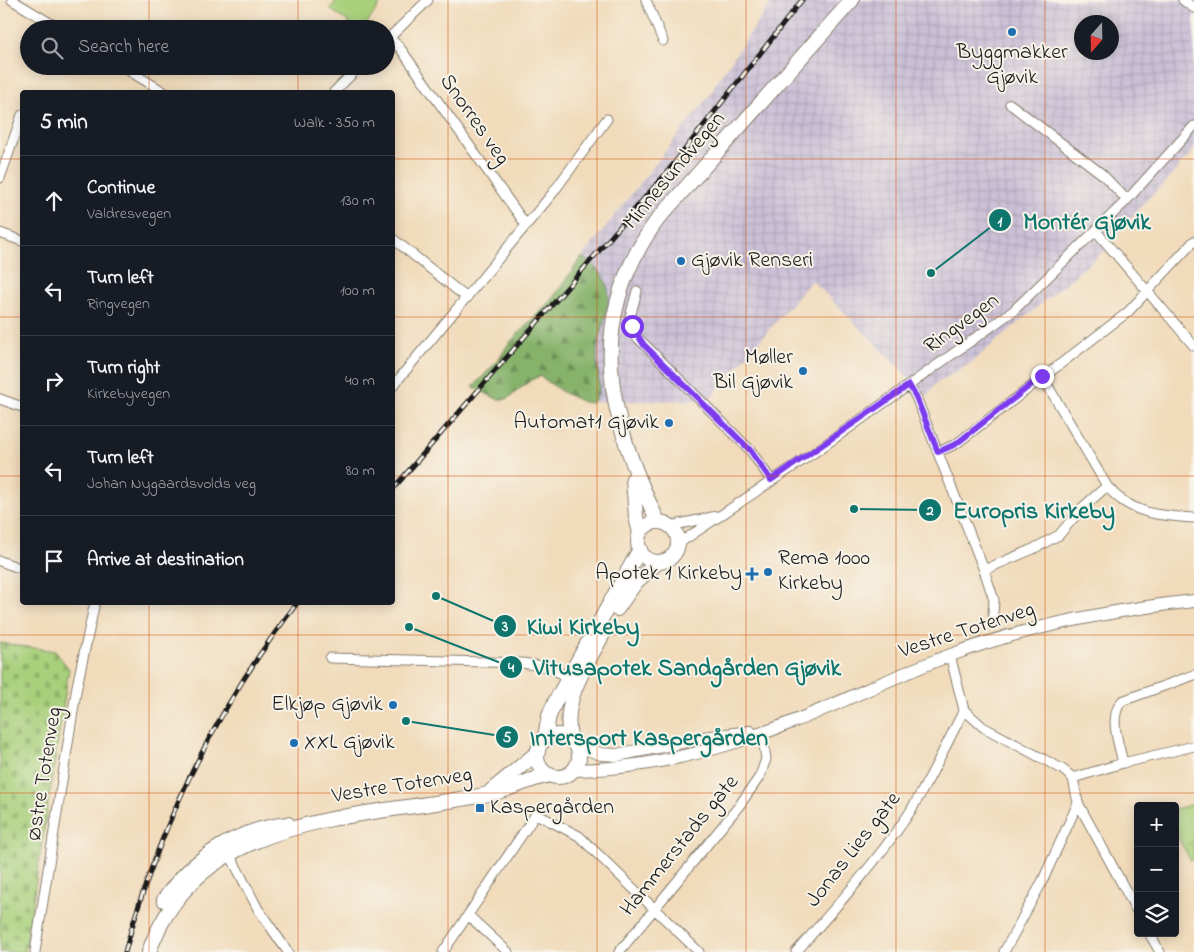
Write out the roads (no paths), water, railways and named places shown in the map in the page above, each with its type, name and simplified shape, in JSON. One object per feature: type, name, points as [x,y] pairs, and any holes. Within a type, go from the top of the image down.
[{"type":"main road","name":"Minnesundvegen","points":[[678,544],[677,536],[664,524],[645,498],[632,464],[613,385],[610,350],[613,316],[630,264],[646,235],[671,203],[852,0]]},
{"type":"main road","name":"Minnesundvegen","points":[[541,747],[549,716],[568,677],[640,549],[632,464]]},
{"type":"main road","points":[[640,534],[649,524],[664,524]]},
{"type":"main road","points":[[574,743],[555,736],[541,747],[540,766],[550,775],[563,776],[574,770],[579,756],[574,743],[568,714],[576,685],[622,600],[636,582],[658,562],[673,555],[678,544]]},
{"type":"main road","points":[[640,549],[647,558],[658,562]]},
{"type":"main road","name":"Vestre Totenveg","points":[[574,770],[625,767],[716,748],[812,714],[950,655],[1028,631],[1082,618],[1194,601]]},
{"type":"main road","name":"Vestre Totenveg","points":[[574,743],[601,754],[617,755],[696,739],[762,732]]},
{"type":"main road","name":"Vestre Totenveg","points":[[491,792],[541,747]]},
{"type":"main road","name":"Vestre Totenveg","points":[[140,952],[152,921],[170,892],[204,857],[250,831],[271,826],[321,821],[468,798],[503,791],[527,780],[550,775]]},
{"type":"main road","name":"Vestre Totenveg","points":[[150,952],[161,923],[178,896],[208,866],[229,852],[271,836],[321,821]]},
{"type":"street","points":[[12,0],[45,20]]},
{"type":"street","points":[[395,33],[428,0]]},
{"type":"street","points":[[646,0],[662,41]]},
{"type":"street","points":[[1183,0],[1194,8]]},
{"type":"street","name":"Snorres veg","points":[[395,45],[400,48],[526,225]]},
{"type":"street","points":[[136,75],[161,90]]},
{"type":"street","points":[[336,90],[351,75]]},
{"type":"street","points":[[1010,104],[1102,174],[1127,200]]},
{"type":"street","points":[[395,383],[558,187],[607,119]]},
{"type":"street","points":[[0,178],[20,121]]},
{"type":"street","name":"Ringvegen","points":[[678,544],[1013,311],[1127,200],[1194,126]]},
{"type":"street","points":[[1096,230],[1194,346]]},
{"type":"street","points":[[0,233],[20,240]]},
{"type":"street","points":[[395,240],[467,298]]},
{"type":"street","points":[[938,452],[956,444],[1042,376],[1128,312],[1194,241]]},
{"type":"street","points":[[637,291],[630,317],[635,335],[750,450],[771,480]]},
{"type":"street","points":[[1042,376],[1107,486],[1126,505],[1138,511],[1194,518]]},
{"type":"street","points":[[909,385],[916,397],[984,570],[994,600],[993,614]]},
{"type":"street","points":[[0,399],[20,406]]},
{"type":"street","points":[[984,570],[1055,538],[1082,508],[1107,486]]},
{"type":"street","name":"Ringvegen","points":[[664,524],[720,515]]},
{"type":"street","points":[[0,561],[20,568]]},
{"type":"street","name":"Østre Totenveg","points":[[35,952],[77,686],[94,605]]},
{"type":"street","points":[[950,655],[964,710],[983,727],[1062,769],[1073,778],[1078,803],[1134,906]]},
{"type":"street","points":[[330,658],[522,663],[548,667],[568,677]]},
{"type":"street","points":[[1124,763],[1115,719],[1118,706],[1133,695],[1194,675]]},
{"type":"street","name":"Jonas Lies gate","points":[[796,952],[890,841],[922,792],[964,710]]},
{"type":"street","name":"Hammerstads gate","points":[[619,952],[744,799],[760,776],[764,768],[766,751],[762,732]]},
{"type":"street","points":[[1073,778],[1194,746]]},
{"type":"street","points":[[1004,952],[1042,882],[1078,803]]},
{"type":"street","points":[[443,952],[536,814],[579,836],[699,952]]},
{"type":"street","points":[[229,852],[271,930],[288,952]]},
{"type":"street","points":[[468,915],[508,952]]},
{"type":"street","points":[[1151,937],[1160,952]]},
{"type":"railway","points":[[395,487],[668,171],[802,0]]},
{"type":"railway","points":[[125,952],[155,859],[173,813],[194,769],[242,683],[296,605]]},
{"type":"place","name":"Byggmakker Gjøvik","points":[[1012,32]]},
{"type":"place","name":"Gjøvik Renseri","points":[[681,261]]},
{"type":"place","name":"Montér Gjøvik","points":[[931,273]]},
{"type":"place","name":"Møller Bil Gjøvik","points":[[803,371]]},
{"type":"place","name":"Automat1 Gjøvik","points":[[669,423]]},
{"type":"place","name":"Europris Kirkeby","points":[[854,509]]},
{"type":"place","name":"Rema 1000 Kirkeby","points":[[768,572]]},
{"type":"place","name":"Apotek 1 Kirkeby","points":[[752,574]]},
{"type":"place","name":"Kiwi Kirkeby","points":[[436,596]]},
{"type":"place","name":"Vitusapotek Sandgården Gjøvik","points":[[409,627]]},
{"type":"place","name":"Elkjøp Gjøvik","points":[[393,705]]},
{"type":"place","name":"Intersport Kaspergården","points":[[406,721]]},
{"type":"place","name":"XXL Gjøvik","points":[[294,743]]},
{"type":"place","name":"Kaspergården","points":[[480,808]]}]
